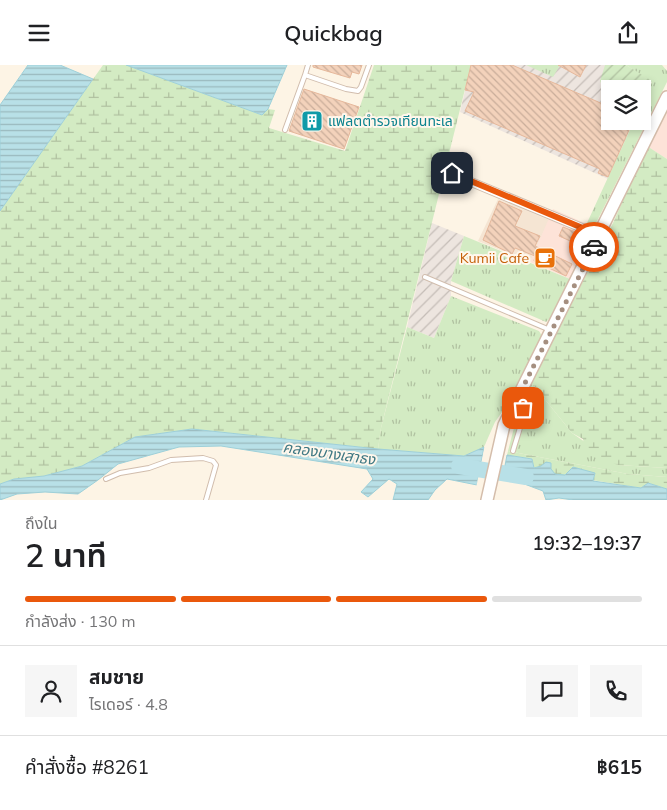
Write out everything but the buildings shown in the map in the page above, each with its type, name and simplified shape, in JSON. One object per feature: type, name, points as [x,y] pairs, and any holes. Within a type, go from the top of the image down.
[{"type":"street","points":[[487,496],[504,425],[667,97]]},
{"type":"street","points":[[452,173],[599,235]]},
{"type":"lane","points":[[285,130],[308,65]]},
{"type":"lane","points":[[305,75],[346,89],[358,91],[369,65]]},
{"type":"lane","points":[[425,277],[551,330]]},
{"type":"lane","points":[[513,451],[523,408],[522,389]]},
{"type":"lane","points":[[106,479],[120,473],[149,468],[171,460],[203,458],[213,461],[216,465],[206,500]]},
{"type":"shaded area","points":[[471,65],[626,65],[636,80],[601,80],[601,130],[630,130],[608,179],[460,112]]},
{"type":"shaded area","points":[[667,104],[667,159],[647,146]]},
{"type":"shaded area","points":[[498,199],[549,220],[530,262],[478,241]]},
{"type":"shaded area","points":[[553,209],[596,228],[570,279],[530,262]]},
{"type":"shaded area","points":[[432,223],[464,236],[451,281],[451,296],[434,338],[407,327]]},
{"type":"green space","points":[[103,65],[126,65],[262,115],[268,109],[275,110],[269,128],[345,151],[374,65],[471,65],[381,428],[378,449],[192,429],[135,437],[82,466],[44,476],[14,479],[0,484],[0,211]]},
{"type":"green space","points":[[526,65],[560,65],[553,77]]},
{"type":"green space","points":[[605,65],[626,65],[650,80],[601,80],[601,83],[600,81]]},
{"type":"green space","points":[[626,65],[662,65],[667,71],[667,82],[651,114],[652,82]]},
{"type":"green space","points":[[630,130],[643,130],[596,223],[591,226],[587,223]]},
{"type":"green space","points":[[647,146],[667,159],[667,468],[618,465],[586,454],[583,439],[572,433],[531,382],[613,223]]},
{"type":"green space","points":[[464,236],[570,279],[552,316],[546,322],[451,281]]},
{"type":"green space","points":[[451,296],[539,331],[542,336],[512,398],[495,422],[484,447],[464,456],[378,449],[381,428],[407,327],[434,338]]},
{"type":"green space","points":[[531,382],[572,433],[618,465],[667,468],[667,477],[628,474],[508,451],[516,420]]},
{"type":"green space","points":[[508,451],[628,474],[667,477],[667,489],[648,483],[641,488],[555,474],[545,468],[534,468],[532,459],[507,455]]},
{"type":"water","points":[[28,65],[60,65],[93,79],[0,211],[0,105]]},
{"type":"water","points":[[126,65],[287,65],[268,109],[262,115]]},
{"type":"water","points":[[192,429],[378,449],[464,456],[484,447],[477,485],[447,479],[435,490],[428,500],[393,500],[397,484],[389,479],[368,497],[361,492],[373,479],[367,469],[221,446],[179,447],[118,464],[78,494],[45,492],[17,494],[0,500],[0,484],[14,479],[44,476],[82,466],[135,437]]},
{"type":"water","points":[[507,455],[532,459],[534,468],[546,462],[551,463],[551,469],[555,474],[565,475],[573,467],[595,473],[593,481],[641,488],[648,483],[667,489],[667,500],[573,500],[559,498],[546,500],[543,491],[503,476]]},
{"type":"pier","points":[[485,445],[479,486],[476,488]]},
{"type":"waterway","name":"คลองบางเสาธง","points":[[459,466],[526,477]]},
{"type":"way so far","points":[[523,408],[522,389],[594,247]]},
{"type":"place","name":"แฟลตตำรวจเทียนทะเล","points":[[312,121]]},
{"type":"place","name":"Kumii Cafe","points":[[545,258]]},
{"type":"route","points":[[452,173],[599,235],[594,247]]}]
